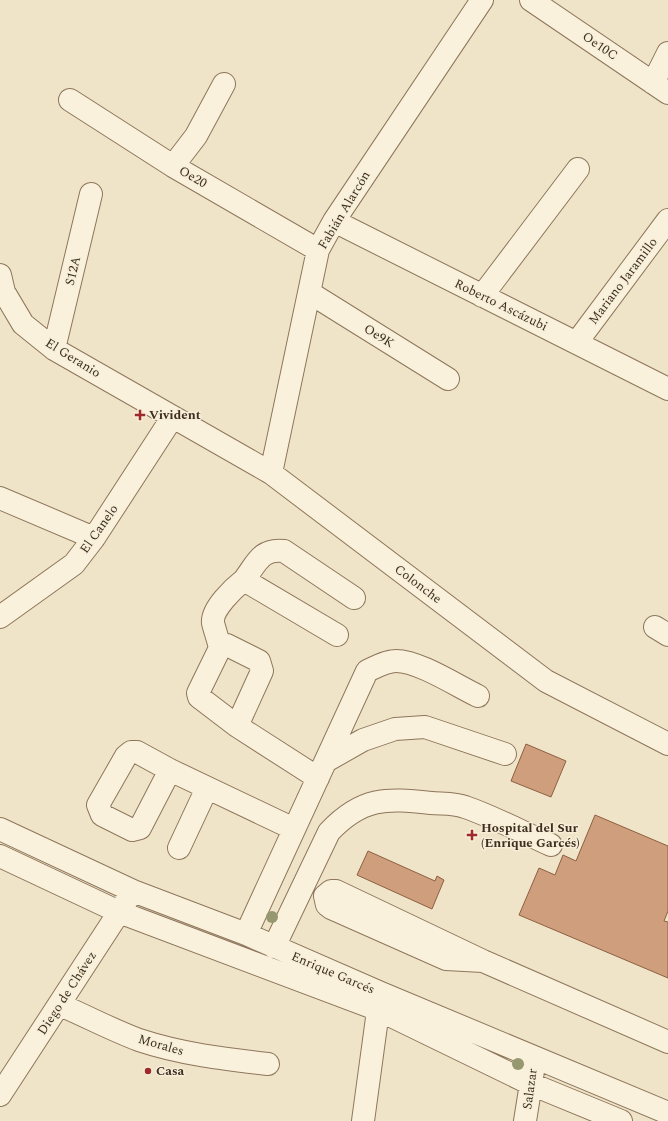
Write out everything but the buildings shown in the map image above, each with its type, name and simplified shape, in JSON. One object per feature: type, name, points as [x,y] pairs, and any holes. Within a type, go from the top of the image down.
[{"type":"street","name":"Oe10C","points":[[531,0],[661,88]]},
{"type":"street","name":"Fabián Alarcón","points":[[271,473],[318,250],[334,221],[474,3]]},
{"type":"street","points":[[661,88],[668,53]]},
{"type":"street","points":[[173,166],[196,136],[224,84]]},
{"type":"street","name":"Oe20","points":[[70,100],[173,166],[318,250]]},
{"type":"street","points":[[482,296],[578,169]]},
{"type":"street","name":"S12A","points":[[54,349],[91,194]]},
{"type":"street","name":"Mariano Jaramillo","points":[[577,342],[668,220]]},
{"type":"street","name":"Roberto Ascázubi","points":[[334,221],[668,389]]},
{"type":"street","name":"El Geranio","points":[[0,275],[4,292],[24,324],[54,349],[172,418]]},
{"type":"street","name":"Oe9K","points":[[310,293],[448,379]]},
{"type":"street","name":"Colonche","points":[[172,418],[271,473],[546,681],[668,744]]},
{"type":"street","name":"El Canelo","points":[[0,618],[74,564],[94,538],[172,418]]},
{"type":"street","points":[[0,498],[94,538]]},
{"type":"street","points":[[322,769],[237,726],[202,701],[198,693],[220,648],[213,621],[223,600],[231,590],[244,580],[266,552],[273,550],[284,551],[354,598]]},
{"type":"street","points":[[244,580],[337,635]]},
{"type":"street","points":[[220,648],[227,645],[259,661],[262,665],[262,671],[237,726]]},
{"type":"street","points":[[246,934],[367,672],[382,664],[395,661],[412,663],[478,696]]},
{"type":"street","points":[[322,769],[363,740],[395,729],[425,727],[506,754]]},
{"type":"street","points":[[170,770],[207,788],[291,837],[316,857]]},
{"type":"street","points":[[179,848],[207,788]]},
{"type":"street","points":[[274,947],[329,832],[342,818],[355,809],[376,802],[395,799],[463,806],[551,845]]},
{"type":"street","name":"Enrique Garcés","points":[[0,830],[133,891],[246,934],[274,947],[532,1084],[621,1121]]},
{"type":"street","name":"Enrique Garcés","points":[[0,856],[119,912],[380,1002],[534,1058],[668,1113]]},
{"type":"street","name":"Diego de Chávez","points":[[0,1095],[133,891]]},
{"type":"street","points":[[484,961],[456,960],[436,955],[331,908],[327,905],[326,896],[330,891],[336,891],[484,961],[668,1042]]},
{"type":"street","points":[[363,1121],[380,1002]]},
{"type":"street","name":"Morales","points":[[60,1005],[138,1039],[169,1049],[203,1056],[268,1064]]},
{"type":"street","name":"Salazar","points":[[526,1121],[532,1084],[534,1058]]},
{"type":"place","name":"Vivident","points":[[140,415]]},
{"type":"place","name":"Hospital del Sur (Enrique Garcés)","points":[[472,835]]},
{"type":"place","name":"Casa","points":[[148,1071]]}]
